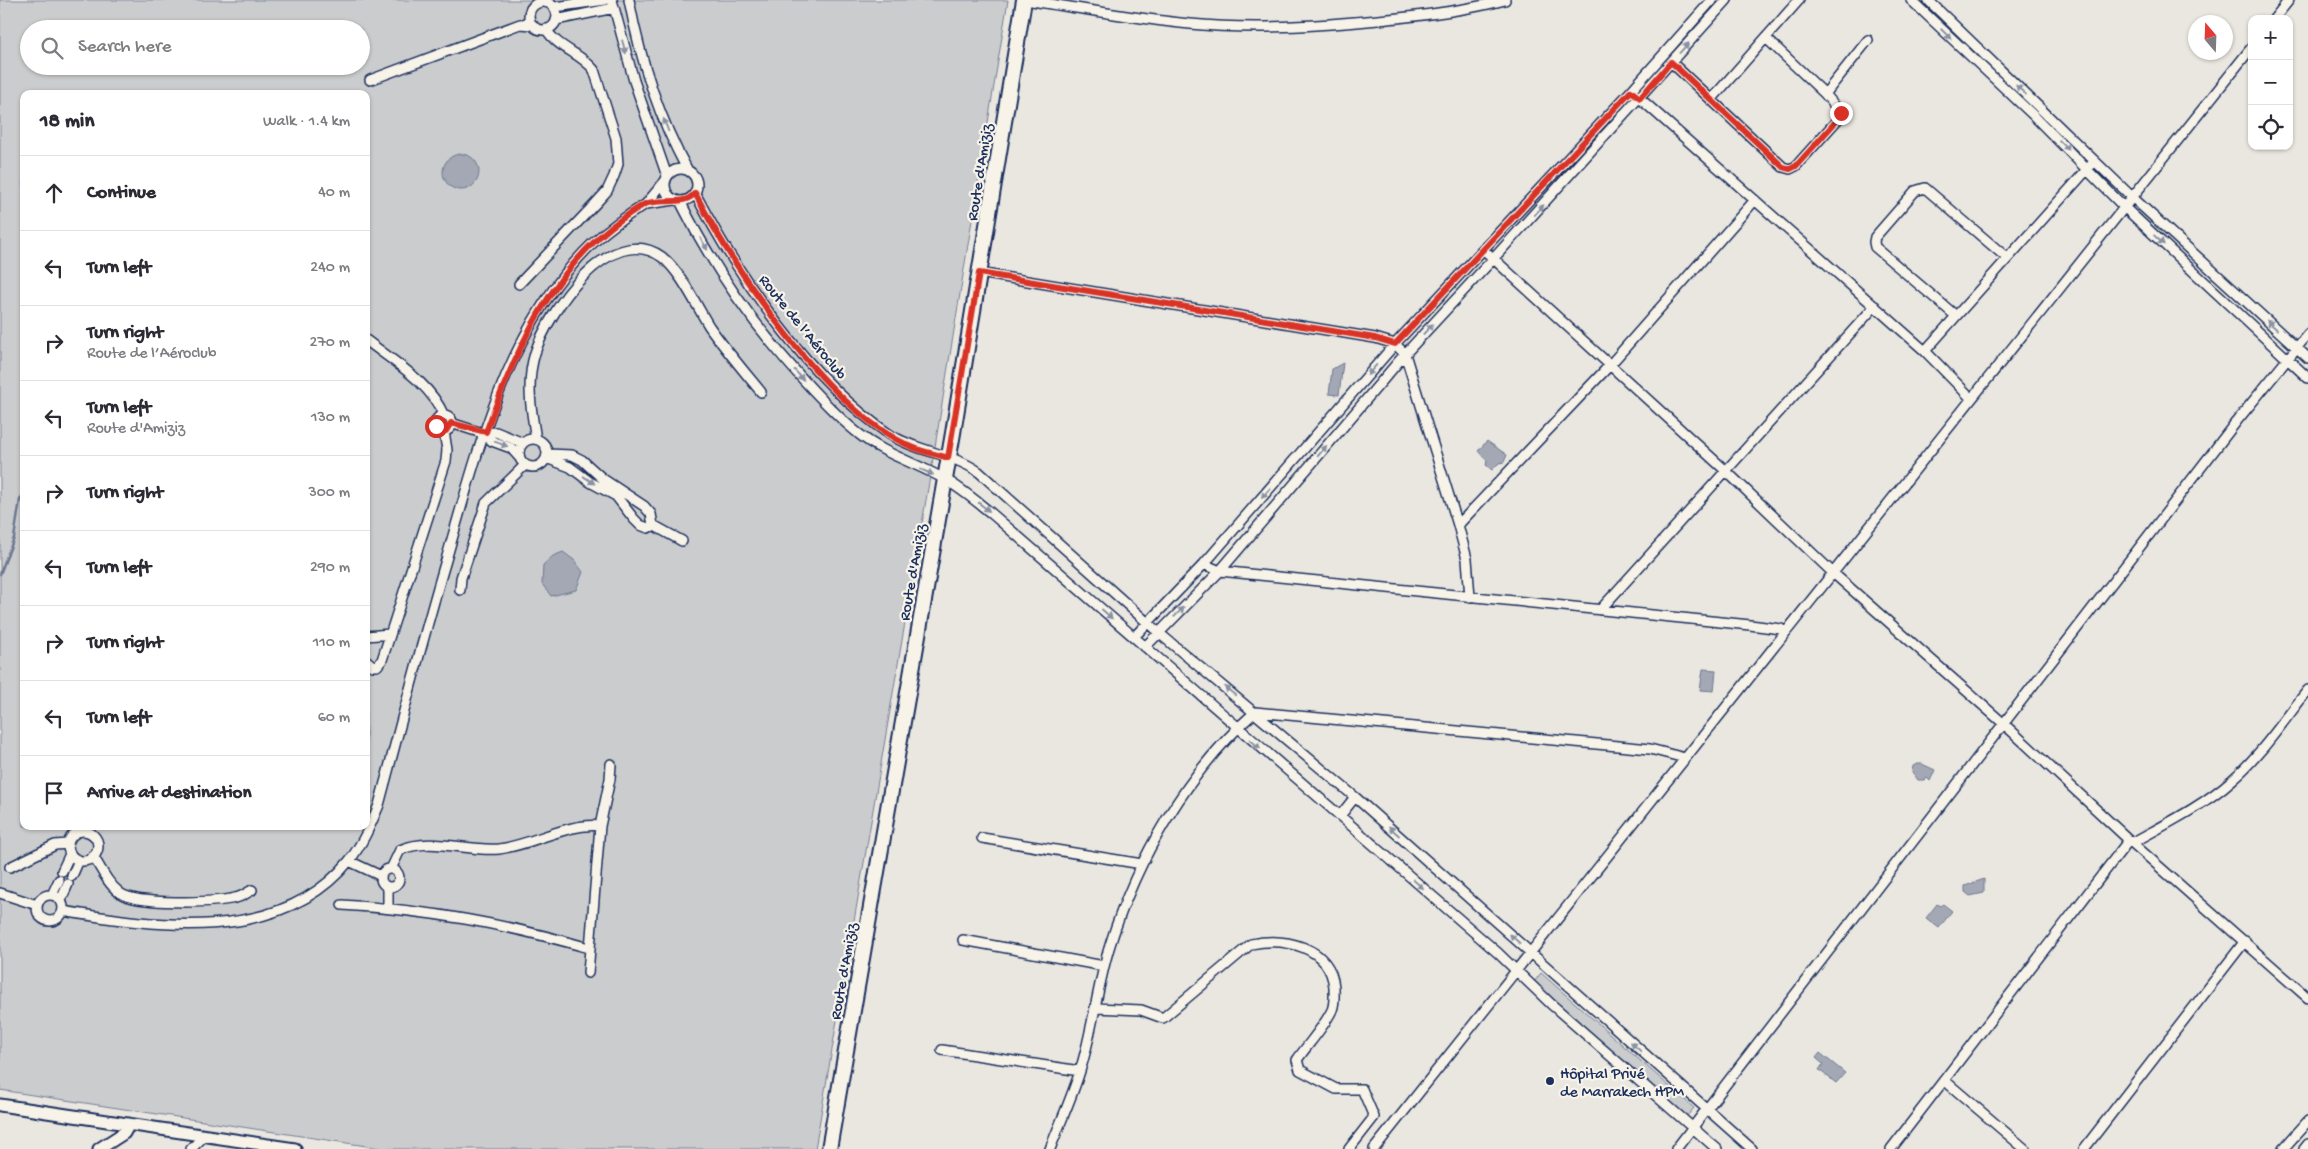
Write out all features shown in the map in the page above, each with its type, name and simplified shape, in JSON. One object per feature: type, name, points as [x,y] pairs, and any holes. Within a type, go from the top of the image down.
[{"type":"main road","name":"Route d'Amiziz","points":[[829,1149],[1025,0]]},
{"type":"street","points":[[520,24],[536,4],[605,0]]},
{"type":"street","points":[[629,0],[642,52],[666,125],[687,170],[695,176],[697,188],[689,199],[646,204]]},
{"type":"street","points":[[1025,0],[1166,22],[1252,28],[1314,26],[1394,18],[1464,9],[1505,0]]},
{"type":"street","points":[[1698,0],[1709,3],[1715,13]]},
{"type":"street","points":[[1145,647],[1220,571],[1404,354],[1640,98],[1727,0]]},
{"type":"street","points":[[1711,100],[1799,0]]},
{"type":"street","points":[[1911,0],[2088,168],[2124,206],[2308,378]]},
{"type":"street","points":[[1928,0],[2132,196],[2308,358]]},
{"type":"street","points":[[2277,15],[2289,0]]},
{"type":"street","points":[[550,3],[556,20]]},
{"type":"street","points":[[1134,638],[1204,564],[1395,344],[1631,91],[1709,3]]},
{"type":"street","points":[[370,80],[520,24],[546,29],[552,26],[556,20],[613,4],[634,82],[666,179],[666,190],[678,200]]},
{"type":"street","points":[[529,14],[533,25]]},
{"type":"street","points":[[519,284],[607,191],[618,164],[616,138],[594,70],[588,62],[576,53],[560,45],[546,29]]},
{"type":"street","points":[[1671,62],[1783,167],[1790,169],[1796,166],[1840,117],[1840,110],[1766,38]]},
{"type":"street","points":[[1825,94],[1868,40]]},
{"type":"street","points":[[1374,1149],[2248,52]]},
{"type":"street","points":[[1631,91],[1925,351],[1971,398]]},
{"type":"street","points":[[1925,351],[2095,160]]},
{"type":"street","points":[[370,826],[380,805],[427,626],[484,433],[516,355],[550,295],[594,242],[614,224],[646,204],[676,169],[687,170]]},
{"type":"street","points":[[1956,316],[1876,247],[1875,237],[1915,191],[1925,188],[2006,258]]},
{"type":"street","name":"Route de l’Aéroclub","points":[[695,193],[740,269],[780,326],[832,386],[868,420],[912,447],[968,464],[979,472],[1159,633],[1355,797],[1752,1149]]},
{"type":"street","name":"Route de l’Aéroclub","points":[[678,200],[724,278],[742,304],[766,337],[826,404],[859,434],[884,451],[944,479],[991,513],[1516,970],[1551,1004],[1717,1149]]},
{"type":"street","points":[[1458,525],[1609,366],[1755,200]]},
{"type":"street","points":[[536,439],[529,387],[535,353],[544,332],[575,286],[591,268],[612,255],[627,250],[639,249],[650,251],[661,257],[672,267],[710,327],[761,392]]},
{"type":"street","points":[[1484,250],[1726,471],[1832,572],[2004,724],[2130,841],[2308,998]]},
{"type":"street","points":[[979,273],[1375,338],[1395,344],[1404,354],[1458,525],[1468,560],[1470,597]]},
{"type":"street","points":[[1600,610],[1875,306]]},
{"type":"street","points":[[1676,1149],[2236,422],[2308,334]]},
{"type":"street","points":[[370,343],[424,385],[434,395],[444,416],[448,417],[451,423],[484,433],[496,432],[523,443]]},
{"type":"street","points":[[444,416],[439,417],[436,423],[437,428],[444,431]]},
{"type":"street","points":[[444,431],[448,430],[451,423]]},
{"type":"street","points":[[370,663],[373,666],[380,664],[446,461],[447,450],[444,431]]},
{"type":"street","points":[[484,433],[492,441],[511,448],[525,465],[535,467],[543,462],[546,456],[543,443],[536,439],[523,443],[519,449],[519,457]]},
{"type":"street","points":[[546,456],[572,455],[582,460],[609,483],[644,506],[651,514],[654,521],[653,525]]},
{"type":"street","points":[[546,456],[570,467],[590,482],[616,496],[640,525],[648,528],[653,525]]},
{"type":"street","points":[[460,590],[461,578],[486,503],[525,465]]},
{"type":"street","points":[[653,525],[682,541]]},
{"type":"street","points":[[1204,564],[1220,571],[1750,625],[1782,629],[1785,632]]},
{"type":"street","points":[[370,636],[390,634]]},
{"type":"street","points":[[1891,1149],[2130,841],[2206,800],[2233,780],[2308,690]]},
{"type":"street","points":[[1050,1149],[1080,1071],[1096,1008],[1104,966],[1124,906],[1142,864],[1179,800],[1236,728],[1255,712],[1650,749],[1674,753],[1685,758]]},
{"type":"street","points":[[588,972],[600,826],[610,779],[611,764]]},
{"type":"street","points":[[1340,816],[1355,797]]},
{"type":"street","points":[[381,876],[384,872],[391,869],[396,854],[400,850],[414,845],[499,849],[521,845],[580,826],[600,826]]},
{"type":"street","points":[[52,895],[70,854],[68,844],[75,833],[85,830]]},
{"type":"street","points":[[70,854],[79,860],[88,860],[93,856],[97,844],[90,830]]},
{"type":"street","points":[[63,911],[150,924],[199,924],[238,921],[268,915],[320,888],[349,860],[368,830]]},
{"type":"street","points":[[982,838],[1142,864]]},
{"type":"street","points":[[10,867],[55,844],[68,844]]},
{"type":"street","points":[[93,856],[111,884],[122,895],[146,901],[195,901],[236,898],[252,890]]},
{"type":"street","points":[[61,900],[52,895],[42,897],[37,905],[40,917],[48,922],[56,920],[63,911],[61,900],[79,860]]},
{"type":"street","points":[[349,860],[381,876]]},
{"type":"street","points":[[388,887],[396,884],[398,880],[396,872],[391,869]]},
{"type":"street","points":[[381,876],[382,882],[388,887]]},
{"type":"street","points":[[388,887],[388,908]]},
{"type":"street","points":[[0,893],[37,905]]},
{"type":"street","points":[[342,905],[388,908],[465,918],[532,932],[589,948]]},
{"type":"street","points":[[963,940],[1104,966]]},
{"type":"street","points":[[1096,1008],[1142,1010],[1163,1018],[1251,944],[1267,940],[1283,942],[1302,946],[1315,953],[1326,964],[1333,980],[1335,996],[1332,1009],[1297,1060],[1300,1070],[1336,1089],[1362,1089],[1374,1117],[1349,1149]]},
{"type":"street","points":[[2084,1149],[2245,941]]},
{"type":"street","points":[[942,1050],[1080,1071]]},
{"type":"street","points":[[1944,1080],[2025,1149]]},
{"type":"street","points":[[0,1106],[295,1149]]},
{"type":"street","points":[[2283,1149],[2308,1121]]},
{"type":"street","points":[[99,1149],[124,1133],[129,1124]]},
{"type":"street","points":[[191,1149],[204,1136]]},
{"type":"street","points":[[2304,1149],[2308,1144]]},
{"type":"shaded area","points":[[0,0],[1008,0],[932,465],[815,1149],[386,1149],[0,1090]]},
{"type":"shaded area","points":[[461,154],[468,155],[474,159],[478,165],[478,179],[474,185],[468,189],[461,190],[454,189],[448,185],[444,179],[443,172],[444,165],[448,159],[454,155]]},
{"type":"shaded area","points":[[1343,363],[1339,395],[1329,394],[1332,369]]},
{"type":"shaded area","points":[[1487,441],[1507,455],[1504,462],[1499,463],[1492,470],[1486,465],[1487,461],[1478,451]]},
{"type":"shaded area","points":[[563,552],[574,560],[583,572],[576,590],[551,596],[542,584],[543,565],[553,556]]},
{"type":"shaded area","points":[[1703,669],[1716,670],[1714,691],[1700,690]]},
{"type":"shaded area","points":[[1922,764],[1935,770],[1930,781],[1927,778],[1925,780],[1918,780],[1912,772],[1913,766]]},
{"type":"shaded area","points":[[1984,879],[1984,893],[1970,896],[1965,892],[1965,886]]},
{"type":"shaded area","points":[[1937,904],[1940,906],[1943,904],[1952,911],[1939,928],[1926,918]]},
{"type":"shaded area","points":[[1541,973],[1694,1108],[1687,1116],[1534,982]]},
{"type":"shaded area","points":[[1820,1053],[1845,1073],[1836,1083],[1819,1070],[1823,1064],[1816,1058]]},
{"type":"waterway","points":[[0,574],[14,538],[20,500]]},
{"type":"place","name":"Hôpital Privé de Marrakech HPM","points":[[1550,1081]]},
{"type":"route","points":[[436,426],[439,430],[446,431],[450,428],[451,423],[482,433],[486,432],[505,379],[524,339],[550,295],[574,264],[614,224],[646,204],[661,200],[685,200],[695,193],[740,269],[780,326],[812,365],[868,420],[912,447],[948,458],[979,273],[1375,338],[1395,344],[1631,91],[1640,98],[1671,62],[1783,167],[1790,169],[1796,166],[1840,117],[1841,113]]}]
